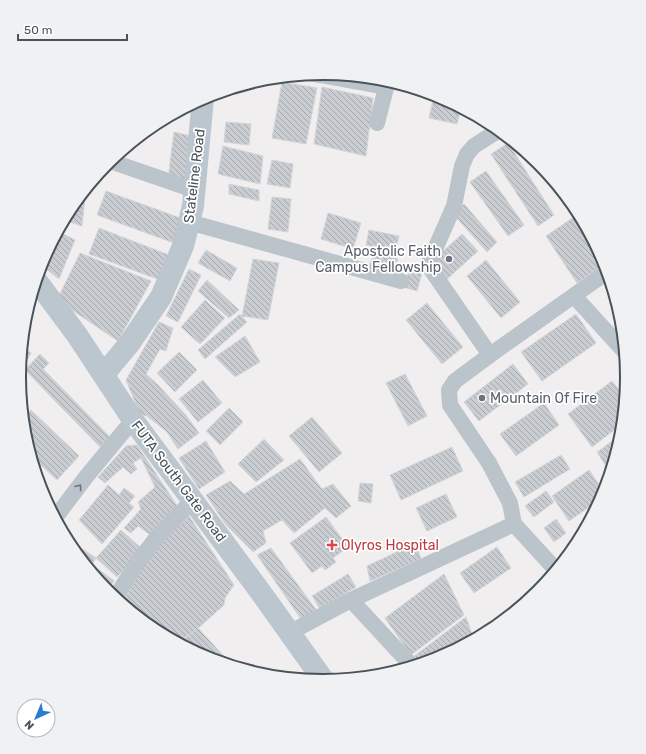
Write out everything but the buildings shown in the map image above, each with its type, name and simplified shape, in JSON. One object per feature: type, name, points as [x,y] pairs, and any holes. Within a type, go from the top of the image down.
[{"type":"main road","name":"Stateline Road","points":[[104,374],[129,344],[161,298],[183,246],[193,206],[202,106]]},
{"type":"main road","name":"FUTA South Gate Road","points":[[41,286],[104,374],[133,420],[319,674]]},
{"type":"street","points":[[377,123],[386,87]]},
{"type":"street","points":[[490,355],[428,265],[454,206],[462,166],[467,154],[474,146],[493,134]]},
{"type":"street","points":[[117,163],[194,190]]},
{"type":"street","points":[[189,222],[401,281]]},
{"type":"street","points":[[552,566],[514,524],[510,503],[489,463],[450,404],[449,390],[455,381],[602,276]]},
{"type":"street","points":[[574,296],[618,345]]},
{"type":"street","points":[[59,512],[133,420]]},
{"type":"street","points":[[119,592],[137,563],[158,536],[193,500]]},
{"type":"street","points":[[289,633],[351,600],[514,524]]},
{"type":"street","points":[[351,600],[408,661]]},
{"type":"place","name":"Apostolic Faith Campus Fellowship","points":[[449,259]]},
{"type":"place","name":"Mountain Of Fire","points":[[482,398]]},
{"type":"place","name":"Olyros Hospital","points":[[332,545]]}]
